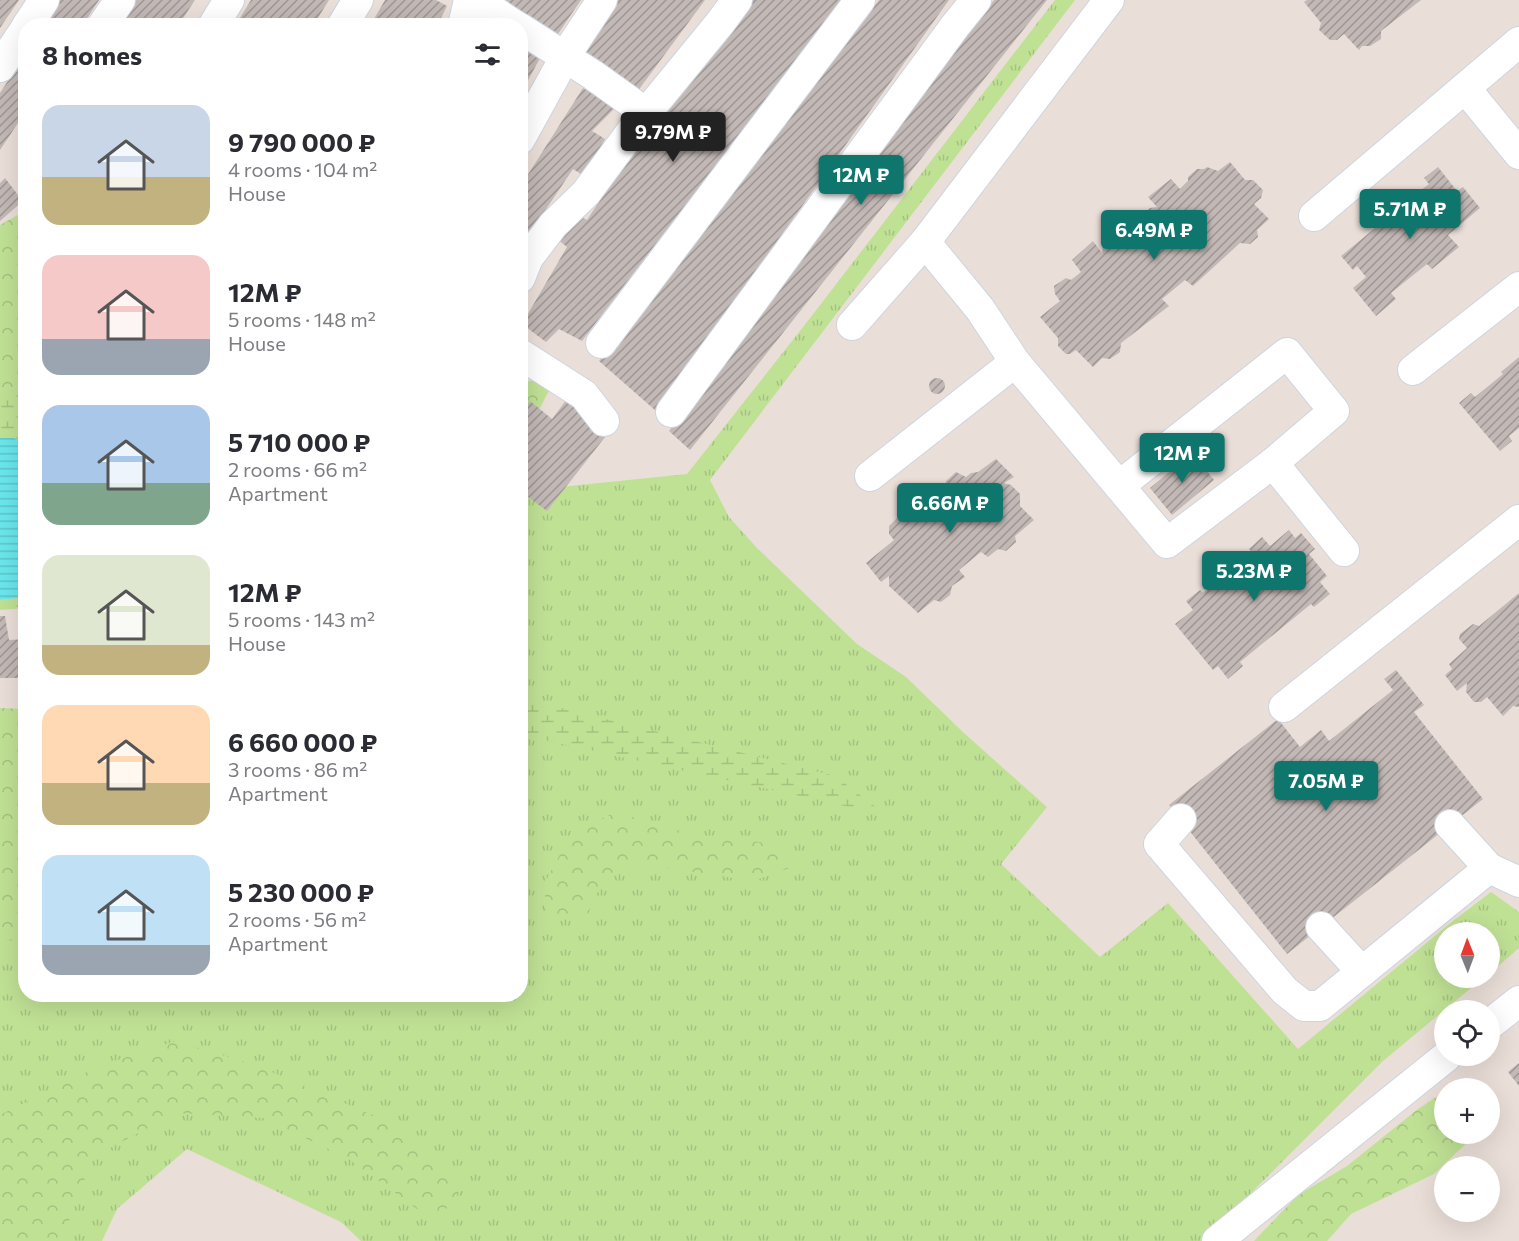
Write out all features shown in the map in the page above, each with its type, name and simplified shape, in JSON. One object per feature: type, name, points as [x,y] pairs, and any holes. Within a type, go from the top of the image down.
[{"type":"lane","points":[[32,18],[44,0]]},
{"type":"lane","points":[[108,18],[120,0]]},
{"type":"lane","points":[[218,18],[229,0]]},
{"type":"lane","points":[[347,18],[358,0]]},
{"type":"lane","points":[[465,18],[469,0]]},
{"type":"lane","points":[[477,0],[504,18]]},
{"type":"lane","points":[[528,124],[565,57],[602,0]]},
{"type":"lane","points":[[528,258],[553,225],[586,193],[646,113],[737,0]]},
{"type":"lane","points":[[601,343],[860,0]]},
{"type":"lane","points":[[671,412],[976,0]]},
{"type":"lane","points":[[852,325],[925,242],[1109,0]]},
{"type":"lane","points":[[528,33],[646,113]]},
{"type":"lane","points":[[0,67],[18,39]]},
{"type":"lane","points":[[1314,216],[1519,42]]},
{"type":"lane","points":[[1465,88],[1519,154]]},
{"type":"lane","points":[[925,242],[980,309],[1015,362],[1119,486],[1167,543],[1273,463],[1334,411],[1287,353],[1119,486]]},
{"type":"lane","points":[[1413,370],[1519,287]]},
{"type":"lane","points":[[528,359],[584,395],[604,421]]},
{"type":"lane","points":[[870,476],[1015,362]]},
{"type":"lane","points":[[1273,463],[1344,551]]},
{"type":"lane","points":[[1284,707],[1519,520]]},
{"type":"lane","points":[[1181,819],[1159,844],[1285,991],[1304,1006],[1320,1006],[1489,868]]},
{"type":"lane","points":[[1450,825],[1489,868],[1519,882]]},
{"type":"lane","points":[[1321,927],[1361,971]]},
{"type":"lane","points":[[1500,1015],[1519,1001]]},
{"type":"lane","points":[[1217,1241],[1435,1066]]},
{"type":"green space","points":[[1055,0],[1075,0],[710,480],[729,517],[757,548],[857,644],[906,677],[965,734],[1047,807],[1001,864],[1100,957],[1168,903],[1298,1049],[1434,937],[1434,988],[1471,988],[1456,1000],[1434,1000],[1434,1019],[1383,1061],[1203,1241],[361,1241],[341,1222],[187,1149],[117,1209],[102,1241],[0,1241],[0,826],[18,822],[18,1002],[528,1002],[528,490],[687,474]]},
{"type":"green space","points":[[18,215],[18,386],[0,391],[0,225]]},
{"type":"green space","points":[[539,379],[551,387],[528,427],[528,381]]},
{"type":"green space","points":[[18,386],[18,440],[0,438],[0,391]]},
{"type":"green space","points":[[18,598],[18,609],[0,610],[0,600]]},
{"type":"green space","points":[[528,700],[835,776],[886,815],[528,737]]},
{"type":"green space","points":[[0,708],[18,709],[18,937],[2,942],[0,940]]},
{"type":"green space","points":[[615,812],[697,836],[760,842],[803,863],[753,881],[647,865],[606,874],[587,916],[547,917],[544,884],[571,834]]},
{"type":"green space","points":[[1491,892],[1519,912],[1519,948],[1500,964],[1500,922],[1452,922]]},
{"type":"green space","points":[[176,1041],[255,1065],[375,1116],[466,1182],[436,1223],[349,1159],[263,1118],[176,1113],[93,1157],[68,1224],[67,1241],[0,1241],[0,1115],[99,1066]]},
{"type":"green space","points":[[1434,1099],[1434,1144],[1466,1144],[1453,1156],[1434,1156],[1434,1174],[1351,1214],[1327,1241],[1254,1241],[1298,1195],[1347,1166]]},
{"type":"water","points":[[0,438],[14,438],[18,440],[18,598],[0,600]]},
{"type":"building","points":[[0,0],[19,0],[0,28]]},
{"type":"building","points":[[59,0],[99,0],[87,18],[48,18]]},
{"type":"building","points":[[133,0],[195,0],[183,18],[122,18]]},
{"type":"building","points":[[251,0],[329,0],[318,18],[240,18]]},
{"type":"building","points":[[385,0],[436,0],[447,6],[441,18],[375,18]]},
{"type":"building","points":[[502,0],[581,0],[558,34]]},
{"type":"building","points":[[614,0],[705,0],[637,92],[579,48]]},
{"type":"building","points":[[750,0],[841,0],[582,341],[559,329],[546,342],[528,328],[528,314],[567,247],[557,239],[575,213],[587,220],[625,162]]},
{"type":"building","points":[[879,0],[949,0],[656,411],[599,361]]},
{"type":"building","points":[[994,0],[1047,0],[690,450],[669,431]]},
{"type":"building","points":[[1307,0],[1421,0],[1381,31],[1381,39],[1370,46],[1362,46],[1359,50],[1344,34],[1337,40],[1330,40],[1319,30],[1321,23],[1304,2]]},
{"type":"building","points":[[528,51],[540,58],[528,80]]},
{"type":"building","points":[[18,65],[18,123],[0,150],[0,93]]},
{"type":"building","points":[[583,88],[615,108],[592,131],[605,139],[584,176],[573,169],[528,236],[528,174]]},
{"type":"building","points":[[1230,162],[1245,180],[1253,180],[1263,190],[1261,198],[1254,204],[1269,219],[1257,230],[1258,237],[1250,244],[1240,243],[1193,286],[1185,280],[1162,299],[1169,306],[1121,343],[1120,352],[1110,359],[1102,358],[1093,367],[1076,350],[1066,354],[1058,346],[1058,338],[1040,317],[1060,301],[1055,294],[1054,286],[1066,278],[1071,280],[1081,272],[1072,260],[1093,241],[1102,253],[1103,246],[1113,239],[1118,240],[1140,222],[1140,216],[1150,208],[1157,207],[1148,197],[1171,179],[1180,189],[1197,169],[1207,167],[1218,171]]},
{"type":"building","points":[[1438,167],[1457,191],[1463,187],[1480,208],[1448,235],[1459,247],[1432,269],[1427,264],[1391,293],[1396,299],[1376,316],[1353,288],[1366,277],[1357,266],[1353,270],[1341,256],[1391,212],[1397,220],[1408,211],[1403,205],[1429,184],[1424,178]]},
{"type":"building","points":[[5,178],[18,195],[18,205],[0,221],[0,183]]},
{"type":"building","points":[[1519,357],[1519,428],[1509,436],[1512,441],[1500,451],[1459,403],[1471,393],[1475,397],[1503,374],[1501,372]]},
{"type":"building","points":[[937,378],[945,386],[937,394],[929,386]]},
{"type":"building","points":[[567,399],[609,432],[547,511],[528,497],[528,403],[530,401],[552,419]]},
{"type":"building","points":[[1192,453],[1214,480],[1172,515],[1150,488]]},
{"type":"building","points":[[996,459],[1014,477],[1004,483],[1011,485],[1020,494],[1020,506],[1034,520],[1015,536],[1016,542],[1006,551],[998,549],[988,557],[981,552],[959,570],[965,577],[952,586],[950,595],[941,602],[934,600],[918,613],[889,586],[889,576],[881,582],[866,563],[894,540],[889,534],[889,526],[897,518],[907,518],[914,512],[908,505],[931,486],[939,495],[945,489],[946,481],[956,472],[966,477],[978,472]]},
{"type":"building","points":[[1289,530],[1295,538],[1301,533],[1315,549],[1309,554],[1327,576],[1320,582],[1330,594],[1314,607],[1311,604],[1240,662],[1243,666],[1228,679],[1218,666],[1213,670],[1175,624],[1193,610],[1186,601],[1200,590],[1203,593],[1252,552],[1249,549],[1262,537],[1270,546]]},
{"type":"building","points":[[1519,593],[1519,707],[1513,706],[1503,716],[1487,697],[1481,702],[1474,702],[1466,692],[1467,683],[1457,691],[1445,675],[1452,669],[1449,664],[1467,648],[1459,639],[1460,634],[1473,624],[1479,626]]},
{"type":"building","points":[[0,616],[5,616],[9,640],[18,639],[18,678],[0,678]]},
{"type":"building","points":[[1396,670],[1424,705],[1414,712],[1483,799],[1287,954],[1169,805],[1278,719],[1300,747],[1321,730],[1329,741],[1393,690],[1384,679]]},
{"type":"building","points":[[1519,1063],[1519,1086],[1508,1072]]}]
